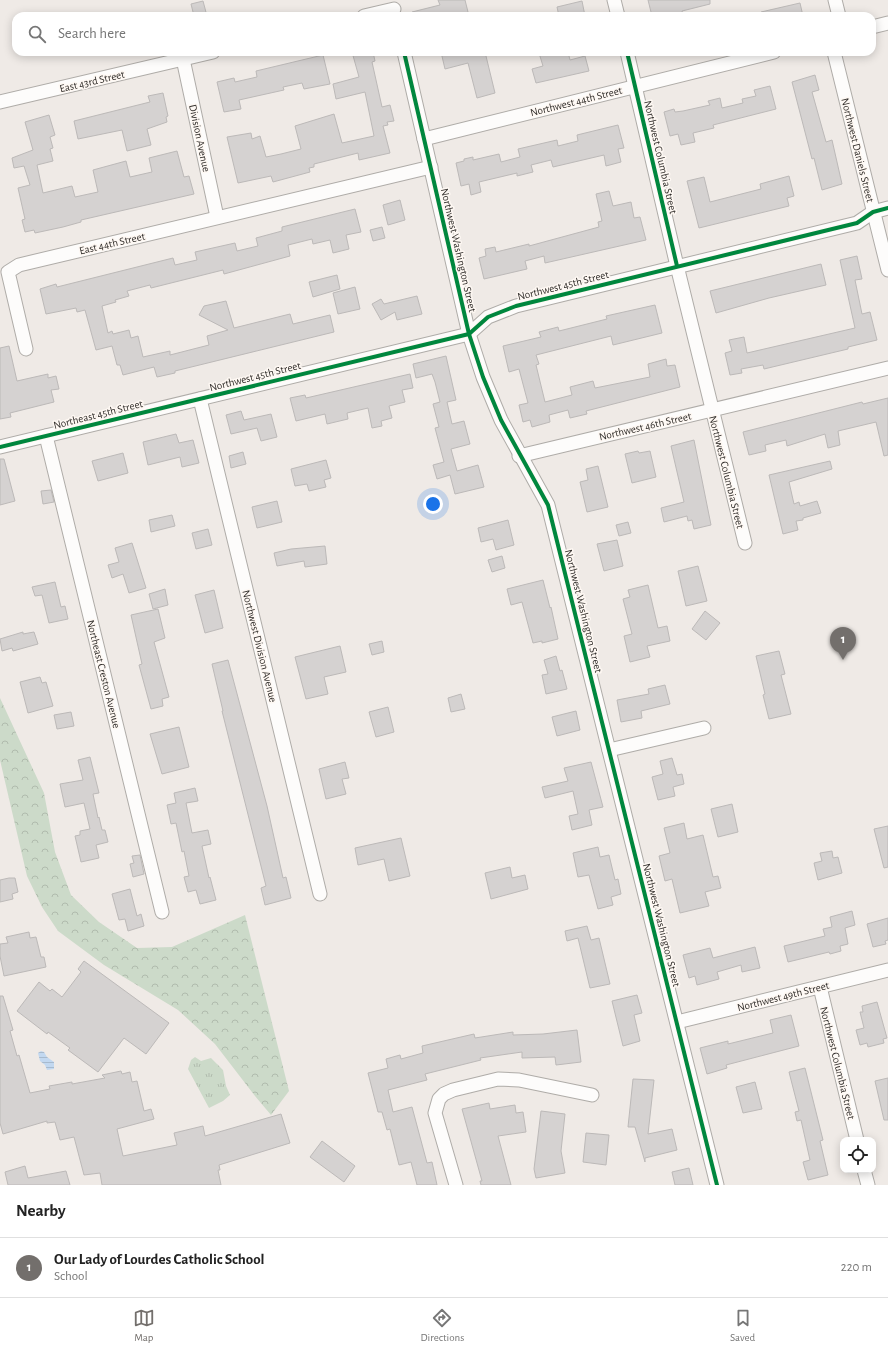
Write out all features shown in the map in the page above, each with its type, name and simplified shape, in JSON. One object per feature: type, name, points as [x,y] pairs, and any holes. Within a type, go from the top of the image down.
[{"type":"street","points":[[614,0],[617,12]]},
{"type":"street","points":[[835,0],[838,12]]},
{"type":"street","points":[[379,12],[394,8]]},
{"type":"street","points":[[876,26],[888,23]]},
{"type":"street","name":"East 43rd Street","points":[[0,102],[196,56]]},
{"type":"street","name":"Northwest Washington Street","points":[[405,56],[469,334],[483,377],[500,420],[548,505],[717,1185]]},
{"type":"street","name":"Northwest Columbia Street","points":[[628,56],[677,266],[745,543]]},
{"type":"street","name":"Northwest 44th Street","points":[[424,139],[619,91],[635,85],[757,56]]},
{"type":"street","name":"Northwest Daniels Street","points":[[835,56],[888,270]]},
{"type":"street","name":"Division Avenue","points":[[183,59],[217,218]]},
{"type":"street","points":[[217,218],[431,167]]},
{"type":"street","name":"Northwest 45th Street","points":[[200,399],[469,334],[488,317],[516,306],[857,223],[874,212],[888,208]]},
{"type":"street","name":"East 44th Street","points":[[26,349],[8,272],[19,265],[217,218]]},
{"type":"street","name":"Northwest 46th Street","points":[[519,456],[888,368]]},
{"type":"street","name":"Northeast 45th Street","points":[[0,447],[200,399]]},
{"type":"street","name":"Northwest Division Avenue","points":[[200,399],[320,894]]},
{"type":"street","name":"Northeast Creston Avenue","points":[[46,436],[162,912]]},
{"type":"street","points":[[609,750],[704,728]]},
{"type":"street","name":"Northwest 49th Street","points":[[677,1022],[888,970]]},
{"type":"street","name":"Northwest Columbia Street","points":[[820,987],[856,1137]]},
{"type":"street","points":[[456,1185],[435,1113],[439,1099],[453,1090],[498,1079],[519,1080],[592,1095]]},
{"type":"street","points":[[865,1173],[868,1185]]},
{"type":"green space","points":[[0,698],[44,793],[55,852],[71,895],[99,922],[137,948],[172,947],[245,915],[289,1091],[271,1115],[215,1044],[178,1010],[104,965],[58,931],[42,907],[27,876],[0,760]]},
{"type":"green space","points":[[195,1057],[201,1061],[211,1058],[223,1070],[226,1086],[230,1095],[223,1101],[209,1108],[188,1069],[191,1060]]},
{"type":"water","points":[[41,1051],[54,1062],[54,1069],[47,1070],[45,1065],[40,1061],[38,1053]]},
{"type":"building","points":[[438,0],[465,0],[468,12],[412,12],[440,5]]},
{"type":"building","points":[[648,0],[710,0],[710,4],[682,12],[651,12]]},
{"type":"building","points":[[203,1],[206,12],[193,12],[191,4]]},
{"type":"building","points":[[582,1],[584,12],[558,12],[557,7]]},
{"type":"building","points":[[800,3],[802,12],[761,12]]},
{"type":"building","points":[[323,56],[330,84],[304,89],[302,83],[283,87],[284,90],[239,100],[241,109],[224,112],[217,82],[234,78],[235,82],[257,77],[256,71]]},
{"type":"building","points":[[353,56],[374,56],[375,61],[372,62],[382,107],[390,105],[394,121],[387,122],[388,125],[383,126],[390,153],[359,160],[358,153],[314,164],[314,167],[309,168],[310,172],[273,182],[271,176],[238,183],[227,137],[251,133],[252,139],[260,136],[266,157],[281,154],[301,149],[295,126],[334,114],[342,143],[374,136],[365,92],[336,99],[333,84],[359,77]]},
{"type":"building","points":[[442,56],[486,56],[495,93],[477,98],[468,63],[445,69]]},
{"type":"building","points":[[540,56],[569,56],[570,60],[585,56],[589,71],[536,83],[532,69],[543,66]]},
{"type":"building","points":[[815,75],[819,90],[812,92],[826,142],[832,140],[842,184],[822,190],[814,158],[812,159],[792,82]]},
{"type":"building","points":[[770,86],[776,109],[713,125],[714,128],[693,133],[695,142],[681,145],[678,134],[670,136],[664,112],[674,109],[675,112],[683,111],[710,105],[708,101],[720,98],[722,108],[743,103],[742,99],[756,96],[754,90]]},
{"type":"building","points":[[163,93],[168,116],[166,117],[167,122],[147,129],[151,145],[127,151],[122,130],[78,139],[74,121],[150,102],[148,96]]},
{"type":"building","points":[[49,115],[55,135],[50,137],[53,148],[50,149],[53,161],[37,165],[43,193],[72,186],[75,197],[98,192],[93,170],[126,161],[130,177],[152,172],[149,158],[177,151],[184,177],[189,176],[194,194],[81,220],[81,222],[63,227],[35,233],[34,230],[25,232],[22,220],[25,219],[18,188],[30,185],[24,166],[14,168],[12,158],[33,150],[25,122]]},
{"type":"building","points":[[618,125],[624,148],[618,149],[621,162],[606,166],[604,155],[553,167],[551,160],[531,165],[533,172],[517,176],[517,173],[479,182],[481,192],[471,195],[469,184],[461,186],[456,163],[464,161],[464,159],[473,157],[473,160],[499,154],[501,162],[520,157],[518,149],[557,140],[558,146],[578,141],[577,135]]},
{"type":"building","points":[[789,176],[794,196],[787,198],[789,206],[699,228],[687,181],[704,177],[710,202],[761,189],[760,184]]},
{"type":"building","points":[[609,191],[613,206],[631,202],[634,218],[640,217],[646,240],[545,263],[544,256],[525,261],[527,269],[484,279],[479,258],[486,256],[485,249],[495,247],[496,252],[529,244],[529,246],[599,227],[598,222],[602,221],[596,194]]},
{"type":"building","points":[[400,200],[405,220],[388,225],[383,205]]},
{"type":"building","points":[[355,209],[361,232],[346,235],[349,249],[333,253],[330,240],[313,244],[312,239],[288,245],[290,256],[224,274],[223,270],[151,288],[150,285],[127,291],[129,296],[102,306],[108,333],[112,331],[113,334],[129,330],[131,338],[138,336],[143,357],[170,351],[170,355],[209,345],[207,336],[228,330],[199,315],[204,306],[226,301],[234,328],[290,314],[293,324],[330,315],[334,332],[175,371],[175,373],[157,377],[154,367],[123,375],[120,365],[117,365],[112,346],[96,350],[85,310],[77,312],[76,308],[46,314],[40,289],[56,284],[57,287],[173,258],[175,265],[197,260],[195,252],[235,243],[237,251],[258,246],[256,238],[282,231],[282,227]]},
{"type":"building","points":[[382,227],[385,238],[373,241],[370,230]]},
{"type":"building","points":[[857,256],[862,279],[855,280],[862,314],[870,312],[877,340],[848,347],[848,349],[764,369],[763,365],[741,369],[742,373],[730,375],[725,353],[732,351],[729,340],[744,337],[747,353],[855,328],[840,260]]},
{"type":"building","points":[[821,264],[826,285],[769,298],[716,313],[710,291]]},
{"type":"building","points":[[337,275],[340,289],[313,297],[309,282]]},
{"type":"building","points":[[355,287],[360,309],[338,314],[333,293]]},
{"type":"building","points":[[417,296],[422,314],[397,320],[395,312],[381,320],[372,304],[381,299],[384,304]]},
{"type":"building","points":[[655,305],[662,333],[613,345],[611,336],[536,355],[539,364],[536,365],[545,402],[572,395],[570,387],[593,381],[595,388],[650,377],[648,364],[666,359],[667,366],[675,365],[680,387],[586,411],[587,414],[570,418],[568,410],[549,415],[550,422],[532,427],[530,420],[523,422],[519,405],[528,403],[519,369],[509,372],[503,346],[541,337],[539,332],[558,327],[559,331],[607,319],[606,316]]},
{"type":"building","points":[[9,346],[17,381],[48,374],[48,378],[56,376],[59,389],[51,390],[54,402],[10,413],[11,417],[0,419],[0,348]]},
{"type":"building","points":[[446,356],[456,400],[447,402],[452,424],[464,421],[470,444],[451,449],[457,471],[478,465],[484,487],[455,494],[450,475],[437,479],[433,465],[444,462],[435,428],[439,427],[433,404],[440,402],[435,382],[432,374],[416,378],[413,364]]},
{"type":"building","points":[[410,374],[413,388],[402,390],[405,402],[389,406],[392,418],[381,421],[382,426],[372,428],[368,408],[347,413],[348,419],[327,424],[325,414],[296,421],[290,398],[305,395],[306,398]]},
{"type":"building","points":[[888,398],[888,455],[884,456],[876,422],[838,431],[840,445],[828,448],[825,434],[787,446],[786,440],[765,445],[766,451],[749,455],[743,432],[862,402],[863,404]]},
{"type":"building","points":[[241,411],[244,420],[271,414],[277,437],[261,441],[257,428],[231,434],[226,415]]},
{"type":"building","points":[[176,434],[179,443],[193,440],[199,463],[182,467],[180,457],[148,465],[143,442]]},
{"type":"building","points":[[694,440],[711,525],[694,529],[692,520],[688,521],[687,516],[664,522],[661,508],[684,502],[671,446]]},
{"type":"building","points":[[638,451],[639,453],[650,451],[656,477],[632,483],[625,454]]},
{"type":"building","points":[[243,452],[246,464],[231,468],[229,456]]},
{"type":"building","points":[[123,453],[128,473],[98,481],[92,461]]},
{"type":"building","points":[[0,459],[4,459],[15,501],[0,505]]},
{"type":"building","points":[[326,460],[331,478],[324,480],[326,487],[309,491],[307,484],[295,486],[291,469]]},
{"type":"building","points":[[830,461],[832,469],[789,482],[794,504],[799,502],[800,506],[817,501],[821,513],[796,521],[798,530],[783,534],[769,475]]},
{"type":"building","points":[[598,466],[608,507],[587,512],[580,482],[588,480],[586,469]]},
{"type":"building","points":[[51,490],[54,502],[43,504],[41,491]]},
{"type":"building","points":[[277,501],[282,522],[257,528],[252,507]]},
{"type":"building","points":[[172,515],[175,526],[151,532],[149,520]]},
{"type":"building","points":[[508,520],[514,545],[496,550],[493,539],[481,542],[478,528]]},
{"type":"building","points":[[628,522],[631,533],[619,536],[616,525]]},
{"type":"building","points":[[208,529],[212,545],[196,549],[192,533]]},
{"type":"building","points":[[617,540],[623,566],[604,571],[597,544]]},
{"type":"building","points":[[132,543],[146,588],[129,593],[123,574],[112,578],[108,565],[119,562],[115,548]]},
{"type":"building","points":[[325,546],[327,564],[305,567],[304,561],[277,566],[274,553],[291,549]]},
{"type":"building","points":[[502,556],[505,568],[492,572],[488,560]]},
{"type":"building","points":[[698,566],[707,601],[686,606],[678,571]]},
{"type":"building","points":[[543,580],[558,639],[542,643],[542,641],[533,643],[522,602],[511,605],[507,589]]},
{"type":"building","points":[[55,582],[61,607],[65,606],[68,619],[49,623],[42,595],[35,596],[32,587]]},
{"type":"building","points":[[648,585],[658,628],[667,626],[670,641],[647,646],[650,657],[630,662],[624,636],[632,634],[623,599],[630,597],[628,590]]},
{"type":"building","points":[[165,589],[168,605],[153,609],[149,594]]},
{"type":"building","points":[[214,590],[223,628],[205,633],[195,595]]},
{"type":"building","points":[[158,609],[165,638],[154,642],[169,697],[162,699],[163,706],[151,709],[139,665],[142,664],[131,615]]},
{"type":"building","points":[[705,611],[720,623],[706,640],[692,629]]},
{"type":"building","points":[[23,632],[23,634],[34,632],[38,644],[13,651],[12,648],[2,651],[0,639]]},
{"type":"building","points":[[382,641],[384,652],[372,655],[369,644]]},
{"type":"building","points":[[340,646],[346,672],[324,677],[328,694],[306,699],[295,657]]},
{"type":"building","points":[[779,651],[785,674],[781,675],[791,714],[769,719],[756,656]]},
{"type":"building","points":[[556,656],[560,671],[562,670],[567,689],[546,694],[542,675],[548,674],[544,660]]},
{"type":"building","points":[[228,660],[267,806],[283,878],[286,877],[291,898],[265,905],[261,888],[266,886],[222,711],[212,664]]},
{"type":"building","points":[[40,677],[42,683],[46,682],[53,706],[28,713],[20,682]]},
{"type":"building","points":[[665,685],[670,704],[641,711],[642,718],[621,722],[617,700],[649,694],[648,689]]},
{"type":"building","points":[[461,694],[465,709],[451,712],[448,698]]},
{"type":"building","points":[[388,707],[394,732],[376,737],[369,712]]},
{"type":"building","points":[[576,711],[580,730],[557,736],[552,717]]},
{"type":"building","points":[[71,712],[74,726],[57,729],[54,715]]},
{"type":"building","points":[[179,727],[189,767],[162,774],[150,734]]},
{"type":"building","points":[[90,757],[99,793],[93,794],[98,818],[99,817],[102,830],[105,830],[108,842],[96,845],[99,858],[81,862],[75,836],[80,835],[80,831],[90,829],[84,803],[65,807],[60,784],[83,780],[78,760]]},
{"type":"building","points":[[672,758],[677,775],[682,774],[684,784],[673,787],[675,796],[658,800],[652,777],[663,774],[660,761]]},
{"type":"building","points":[[345,762],[349,778],[342,779],[346,794],[326,799],[319,769]]},
{"type":"building","points":[[591,762],[603,807],[589,810],[592,825],[572,830],[569,816],[578,814],[573,791],[545,798],[542,787],[568,781],[564,768]]},
{"type":"building","points":[[195,788],[198,801],[186,803],[192,833],[208,830],[211,844],[202,846],[209,878],[210,877],[216,900],[200,904],[196,890],[188,892],[184,877],[189,876],[184,851],[182,852],[176,823],[171,824],[167,805],[176,803],[174,793]]},
{"type":"building","points":[[732,804],[738,832],[718,837],[711,809]]},
{"type":"building","points":[[684,823],[687,839],[703,835],[713,877],[718,876],[721,888],[705,892],[709,906],[680,913],[672,879],[665,881],[659,856],[670,853],[664,828]]},
{"type":"building","points":[[888,826],[888,867],[884,868],[874,829]]},
{"type":"building","points":[[401,838],[410,876],[389,881],[384,859],[358,865],[355,848]]},
{"type":"building","points":[[598,847],[600,857],[609,855],[615,880],[618,879],[621,894],[611,897],[613,905],[598,909],[589,875],[578,877],[573,853]]},
{"type":"building","points":[[832,851],[833,858],[838,857],[842,873],[818,880],[814,863],[822,861],[820,853]]},
{"type":"building","points":[[140,855],[144,874],[133,877],[130,864],[134,863],[132,856]]},
{"type":"building","points":[[510,867],[512,878],[525,875],[528,889],[491,899],[485,873]]},
{"type":"building","points":[[15,878],[18,892],[12,894],[13,899],[0,902],[0,880]]},
{"type":"building","points":[[130,889],[137,916],[141,914],[144,926],[128,931],[125,919],[119,920],[112,894]]},
{"type":"building","points":[[852,911],[855,925],[845,928],[848,944],[840,946],[841,951],[830,954],[829,952],[788,962],[784,946],[825,936],[823,929],[832,927],[830,917]]},
{"type":"building","points":[[888,918],[888,940],[885,941],[886,944],[873,947],[867,924]]},
{"type":"building","points":[[587,926],[591,940],[599,938],[610,984],[590,988],[578,938],[567,941],[565,931]]},
{"type":"building","points":[[29,932],[30,938],[36,937],[41,957],[44,957],[46,967],[4,976],[0,956],[0,944],[8,943],[6,937]]},
{"type":"building","points":[[755,947],[760,968],[742,972],[741,965],[717,972],[719,979],[697,985],[695,976],[689,978],[683,955],[710,948],[713,958]]},
{"type":"building","points":[[84,961],[169,1023],[146,1054],[124,1038],[98,1072],[68,1050],[70,1048],[48,1032],[47,1034],[17,1011],[39,982],[50,991],[52,989],[62,997],[81,972],[78,969]]},
{"type":"building","points":[[637,995],[642,1013],[634,1015],[640,1041],[623,1046],[612,1001]]},
{"type":"building","points":[[0,996],[3,996],[13,1030],[10,1031],[30,1093],[50,1089],[49,1086],[72,1082],[72,1084],[105,1078],[102,1075],[121,1071],[122,1074],[130,1072],[132,1082],[137,1081],[144,1111],[151,1109],[154,1119],[117,1129],[123,1156],[177,1145],[174,1133],[203,1126],[205,1136],[281,1114],[290,1143],[219,1165],[220,1170],[218,1170],[221,1185],[102,1185],[100,1173],[84,1175],[74,1137],[60,1140],[55,1122],[47,1123],[47,1121],[3,1134],[0,1123]]},
{"type":"building","points":[[877,1002],[887,1038],[883,1039],[884,1043],[868,1047],[867,1043],[860,1045],[856,1030],[864,1028],[860,1012],[863,1012],[862,1006]]},
{"type":"building","points":[[791,1015],[799,1046],[726,1065],[727,1068],[707,1074],[700,1048],[728,1041],[728,1044],[773,1033],[770,1020]]},
{"type":"building","points":[[577,1030],[581,1062],[556,1065],[555,1057],[522,1058],[522,1052],[480,1058],[481,1060],[425,1074],[427,1080],[388,1090],[393,1112],[412,1107],[427,1163],[432,1162],[437,1185],[417,1185],[411,1162],[399,1165],[390,1129],[387,1130],[382,1112],[378,1112],[368,1073],[388,1068],[386,1059],[400,1055],[401,1059],[423,1053],[422,1046],[474,1034],[475,1038],[513,1032],[513,1035],[543,1034]]},
{"type":"building","points":[[805,1068],[823,1140],[820,1141],[828,1175],[808,1180],[803,1162],[810,1160],[801,1120],[797,1121],[795,1112],[799,1111],[789,1072]]},
{"type":"building","points":[[888,1078],[888,1120],[884,1120],[875,1081]]},
{"type":"building","points":[[633,1079],[654,1080],[648,1134],[672,1129],[677,1150],[645,1158],[645,1162],[635,1127],[628,1127]]},
{"type":"building","points":[[755,1082],[762,1109],[743,1113],[736,1087]]},
{"type":"building","points":[[489,1103],[490,1109],[515,1105],[516,1113],[523,1112],[526,1132],[498,1136],[511,1185],[481,1185],[480,1181],[482,1181],[462,1109]]},
{"type":"building","points":[[541,1111],[565,1114],[561,1151],[565,1173],[536,1178],[534,1169]]},
{"type":"building","points":[[586,1133],[609,1135],[606,1165],[583,1162]]},
{"type":"building","points":[[322,1141],[355,1166],[344,1182],[310,1157]]},
{"type":"building","points":[[25,1166],[28,1178],[66,1171],[70,1185],[8,1185],[5,1172]]},
{"type":"building","points":[[689,1168],[693,1185],[675,1185],[672,1172]]},
{"type":"cycle path","points":[[405,56],[469,334],[483,377],[501,420],[548,505],[717,1185]]},
{"type":"cycle path","points":[[628,56],[677,266]]},
{"type":"cycle path","points":[[0,447],[469,334],[488,317],[516,306],[857,223],[873,212],[888,208]]},
{"type":"place","name":"Our Lady of Lourdes Catholic School","points":[[843,660]]}]
